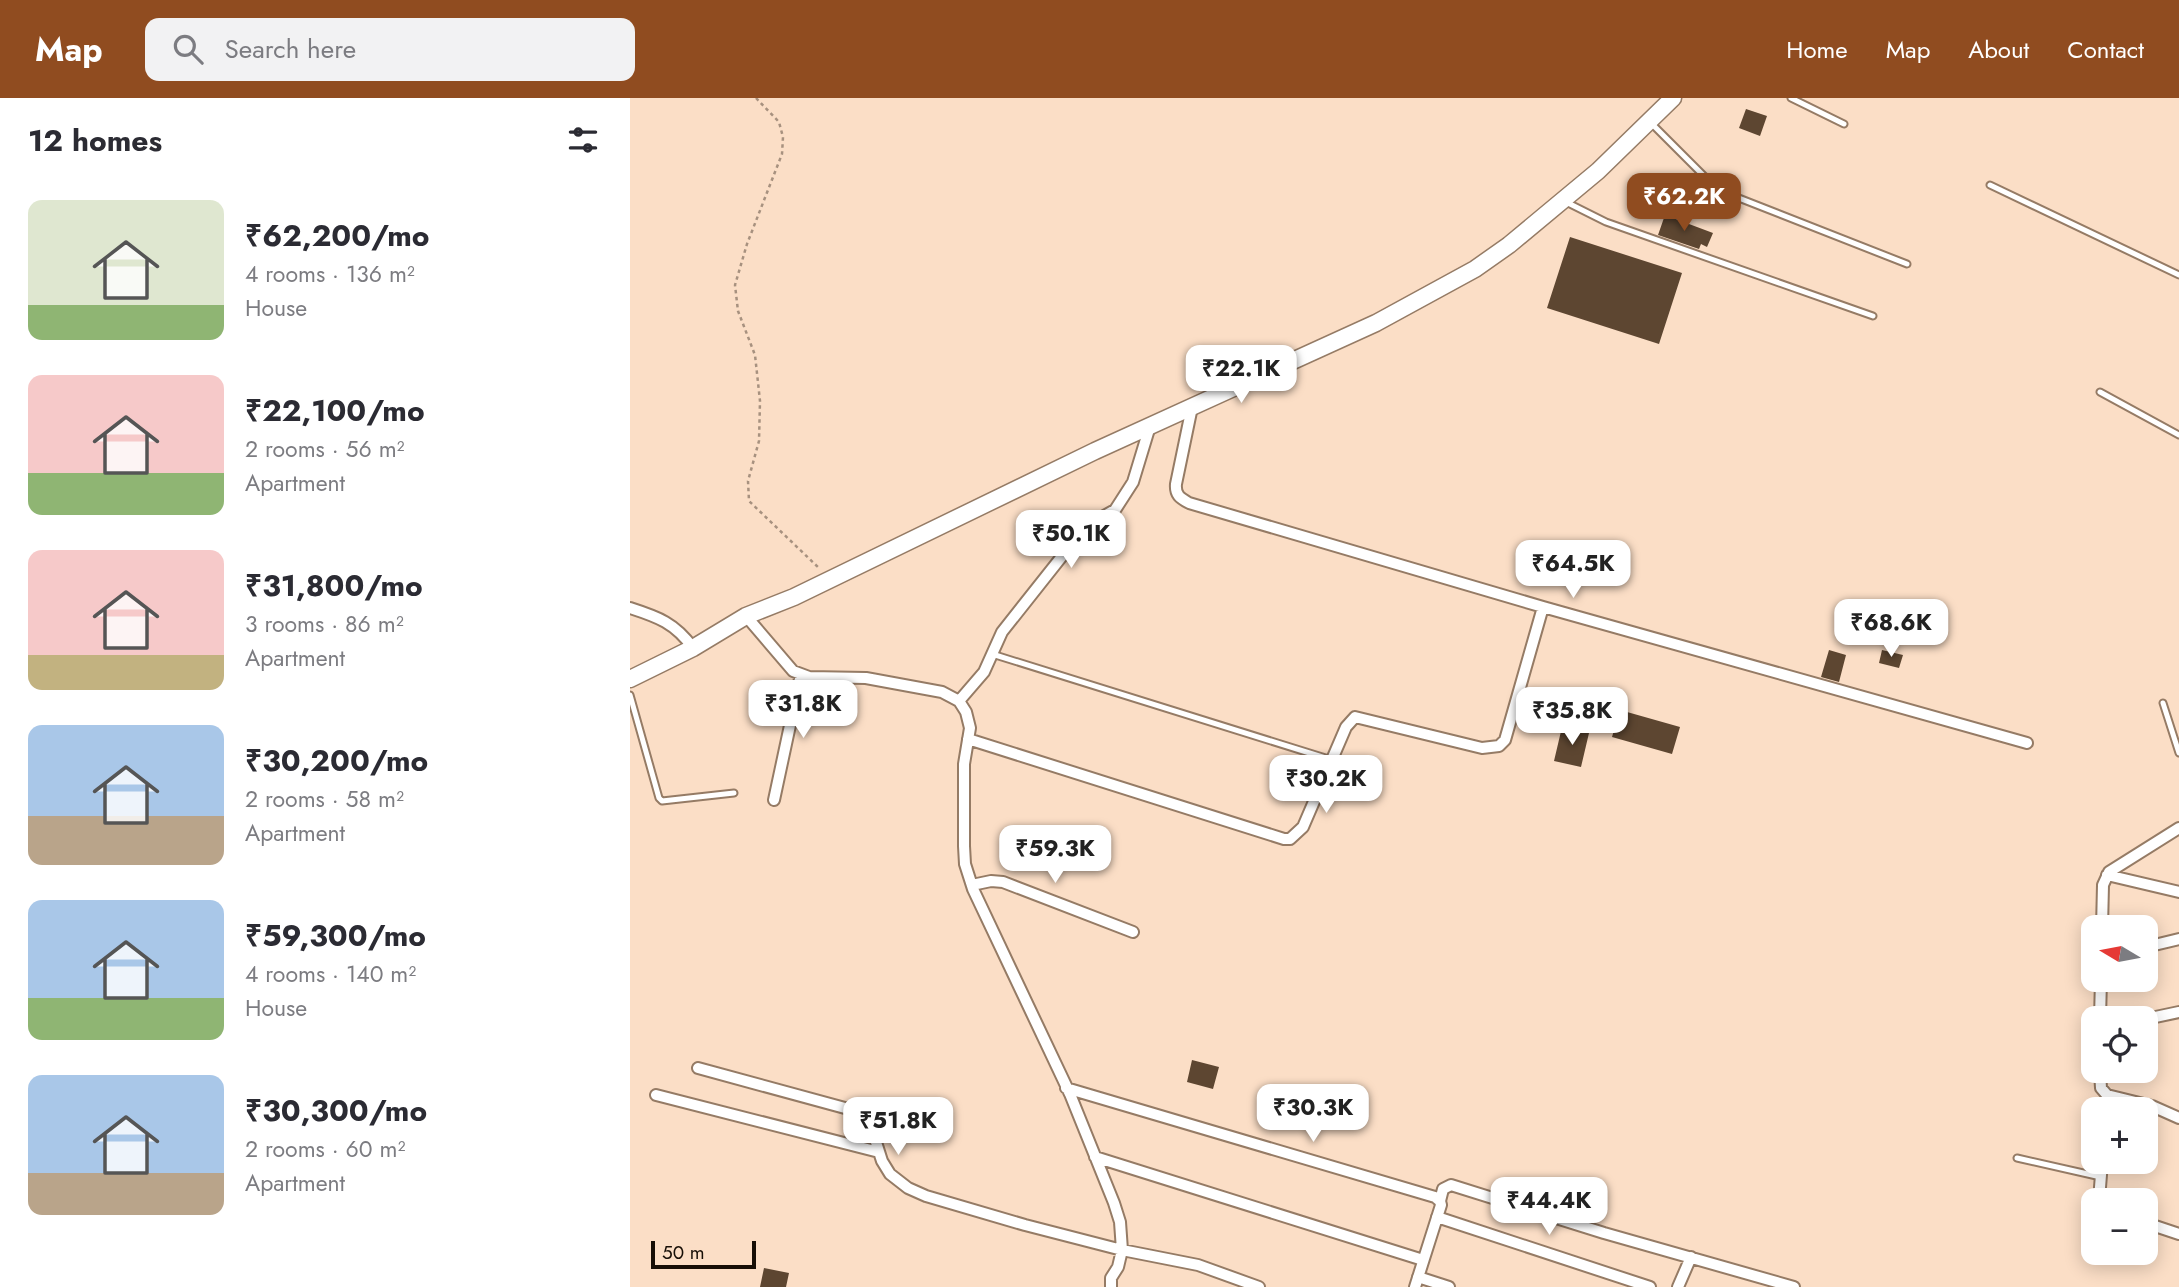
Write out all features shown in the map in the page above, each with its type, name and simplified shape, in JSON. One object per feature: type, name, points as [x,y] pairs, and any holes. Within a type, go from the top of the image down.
[{"type":"street","points":[[630,679],[693,648],[746,616],[1376,323],[1475,269],[1509,245],[1598,171],[1674,98]]},
{"type":"street","points":[[1192,407],[1176,484],[1176,492],[1180,498],[1189,503],[1543,607],[2027,743]]},
{"type":"street","points":[[959,701],[984,672],[1002,632],[1086,526],[1115,510],[1133,482],[1150,426]]},
{"type":"street","points":[[968,738],[1284,839],[1295,836],[1303,827],[1346,727],[1355,717],[1482,748],[1499,746],[1505,740],[1543,607]]},
{"type":"street","points":[[630,608],[673,626],[693,648]]},
{"type":"street","points":[[746,616],[793,671],[809,677],[866,678],[942,692],[959,701],[966,712],[970,728],[964,764],[965,864],[972,885],[1066,1088],[1120,1222],[1122,1250],[1118,1267],[1111,1278],[1111,1287]]},
{"type":"street","points":[[774,800],[801,674]]},
{"type":"street","points":[[2102,915],[2103,885],[2107,876],[2115,867],[2179,828]]},
{"type":"street","points":[[2107,876],[2179,892]]},
{"type":"street","points":[[972,885],[991,881],[1003,882],[1133,932]]},
{"type":"street","points":[[2158,944],[2179,939]]},
{"type":"street","points":[[2158,1016],[2179,1012]]},
{"type":"street","points":[[698,1068],[862,1111],[870,1118],[879,1152],[890,1174],[908,1188],[926,1196],[1122,1250],[1198,1265],[1259,1287]]},
{"type":"street","points":[[2101,1083],[2101,1088],[2107,1094],[2152,1106],[2179,1118]]},
{"type":"street","points":[[1066,1088],[1440,1200]]},
{"type":"street","points":[[656,1095],[879,1152]]},
{"type":"street","points":[[1095,1157],[1423,1260]]},
{"type":"street","points":[[2100,1188],[2101,1174]]},
{"type":"street","points":[[1449,1287],[1417,1282],[1443,1189],[1451,1185],[1794,1287]]},
{"type":"street","points":[[1437,1217],[1650,1287]]},
{"type":"street","points":[[2158,1227],[2179,1234]]},
{"type":"street","points":[[1678,1287],[1691,1258]]},
{"type":"lane","points":[[1791,98],[1844,124]]},
{"type":"lane","points":[[1650,122],[1712,184],[1726,193],[1907,264]]},
{"type":"lane","points":[[1990,185],[2179,275]]},
{"type":"lane","points":[[1563,200],[1606,222],[1873,316]]},
{"type":"lane","points":[[2099,392],[2179,435]]},
{"type":"lane","points":[[992,654],[1332,760]]},
{"type":"lane","points":[[630,695],[662,801],[734,793]]},
{"type":"lane","points":[[2163,702],[2179,753]]},
{"type":"lane","points":[[2017,1158],[2101,1177]]},
{"type":"path","points":[[756,98],[779,122],[783,137],[782,154],[747,244],[735,285],[738,311],[755,355],[760,401],[759,441],[748,481],[749,501],[830,579]]},
{"type":"building","points":[[1746,109],[1767,116],[1760,136],[1739,128]]},
{"type":"building","points":[[1665,215],[1713,233],[1707,247],[1701,244],[1699,249],[1658,235]]},
{"type":"building","points":[[1570,237],[1682,273],[1659,344],[1547,308]]},
{"type":"building","points":[[1829,650],[1846,655],[1839,682],[1821,677]]},
{"type":"building","points":[[1882,650],[1903,655],[1899,668],[1879,663]]},
{"type":"building","points":[[1620,710],[1680,727],[1672,754],[1612,737]]},
{"type":"building","points":[[1562,727],[1589,733],[1581,767],[1554,761]]},
{"type":"building","points":[[1192,1060],[1219,1067],[1213,1089],[1187,1082]]},
{"type":"building","points":[[764,1268],[789,1273],[786,1287],[760,1287]]}]
